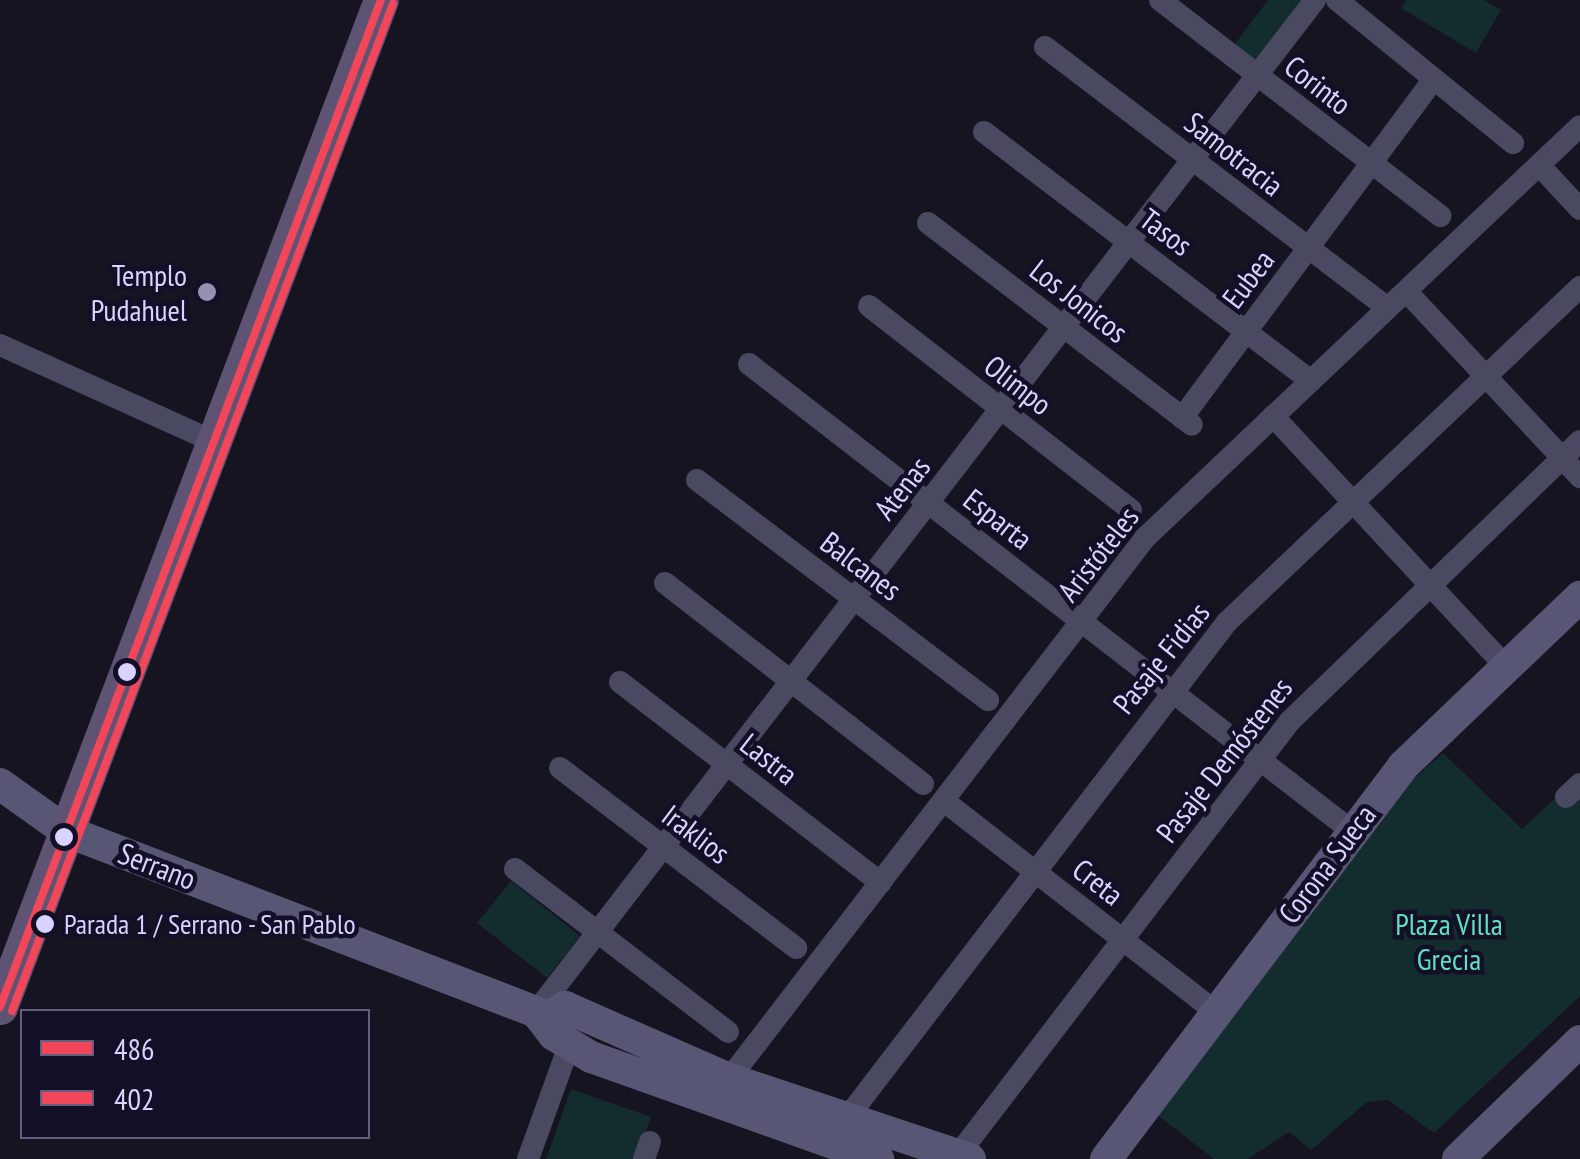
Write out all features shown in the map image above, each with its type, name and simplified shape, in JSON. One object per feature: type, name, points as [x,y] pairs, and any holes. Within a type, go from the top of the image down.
[{"type":"main road","points":[[0,1008],[382,0]]},
{"type":"main road","name":"Corona Sueca","points":[[1106,1159],[1403,766],[1580,597]]},
{"type":"main road","name":"Serrano","points":[[0,784],[66,830],[542,1015],[565,1007],[729,1080],[964,1157]]},
{"type":"main road","points":[[542,1015],[569,1046],[878,1159]]},
{"type":"main road","points":[[1458,1159],[1580,1040]]},
{"type":"main road","points":[[1489,1159],[1580,1071]]},
{"type":"street","name":"Corinto","points":[[1160,0],[1440,216]]},
{"type":"street","name":"Atenas","points":[[542,1015],[596,932],[1314,0]]},
{"type":"street","points":[[1337,0],[1513,143]]},
{"type":"street","name":"Samotracia","points":[[1045,46],[1387,308]]},
{"type":"street","name":"Eubea","points":[[1188,423],[1246,332],[1434,79]]},
{"type":"street","name":"Aristóteles","points":[[729,1080],[1145,538],[1580,126]]},
{"type":"street","name":"Tasos","points":[[984,132],[1310,380]]},
{"type":"street","points":[[1539,165],[1580,208]]},
{"type":"street","name":"Los Jonicos","points":[[928,223],[1188,423]]},
{"type":"street","name":"Pasaje Fidias","points":[[847,1118],[1238,610],[1580,288]]},
{"type":"street","points":[[1406,291],[1580,477]]},
{"type":"street","name":"Olimpo","points":[[869,306],[1131,510]]},
{"type":"street","points":[[0,345],[215,442]]},
{"type":"street","name":"Esparta","points":[[749,364],[1352,832]]},
{"type":"street","points":[[1273,416],[1506,666]]},
{"type":"street","name":"Pasaje Demóstenes","points":[[964,1157],[1122,940],[1315,693],[1580,441]]},
{"type":"street","name":"Balcanes","points":[[697,480],[988,700]]},
{"type":"street","points":[[665,584],[923,784]]},
{"type":"street","name":"Lastra","points":[[620,682],[881,883]]},
{"type":"street","name":"Iraklios","points":[[560,768],[796,948]]},
{"type":"street","name":"Creta","points":[[944,801],[1215,1011]]},
{"type":"street","points":[[514,869],[728,1032]]},
{"type":"street","points":[[528,1159],[569,1046]]},
{"type":"green space","points":[[1268,0],[1306,0],[1259,63],[1234,45]]},
{"type":"green space","points":[[1406,0],[1484,0],[1501,10],[1476,53],[1401,8]]},
{"type":"green space","name":"Plaza Villa Grecia","points":[[1443,753],[1522,829],[1580,775],[1580,996],[1434,1133],[1388,1100],[1367,1102],[1311,1150],[1289,1132],[1248,1159],[1214,1159],[1156,1114],[1408,784]]},
{"type":"green space","points":[[511,881],[580,936],[547,978],[477,923]]},
{"type":"green space","points":[[571,1089],[651,1117],[636,1159],[546,1159]]},
{"type":"transit line","name":"486","points":[[0,1007],[381,0]]},
{"type":"transit line","name":"402","points":[[12,1011],[393,4]]},
{"type":"place","name":"Templo Pudahuel","points":[[207,292]]},
{"type":"place","name":"Parada 1 / Serrano - San Pablo","points":[[45,924]]}]
